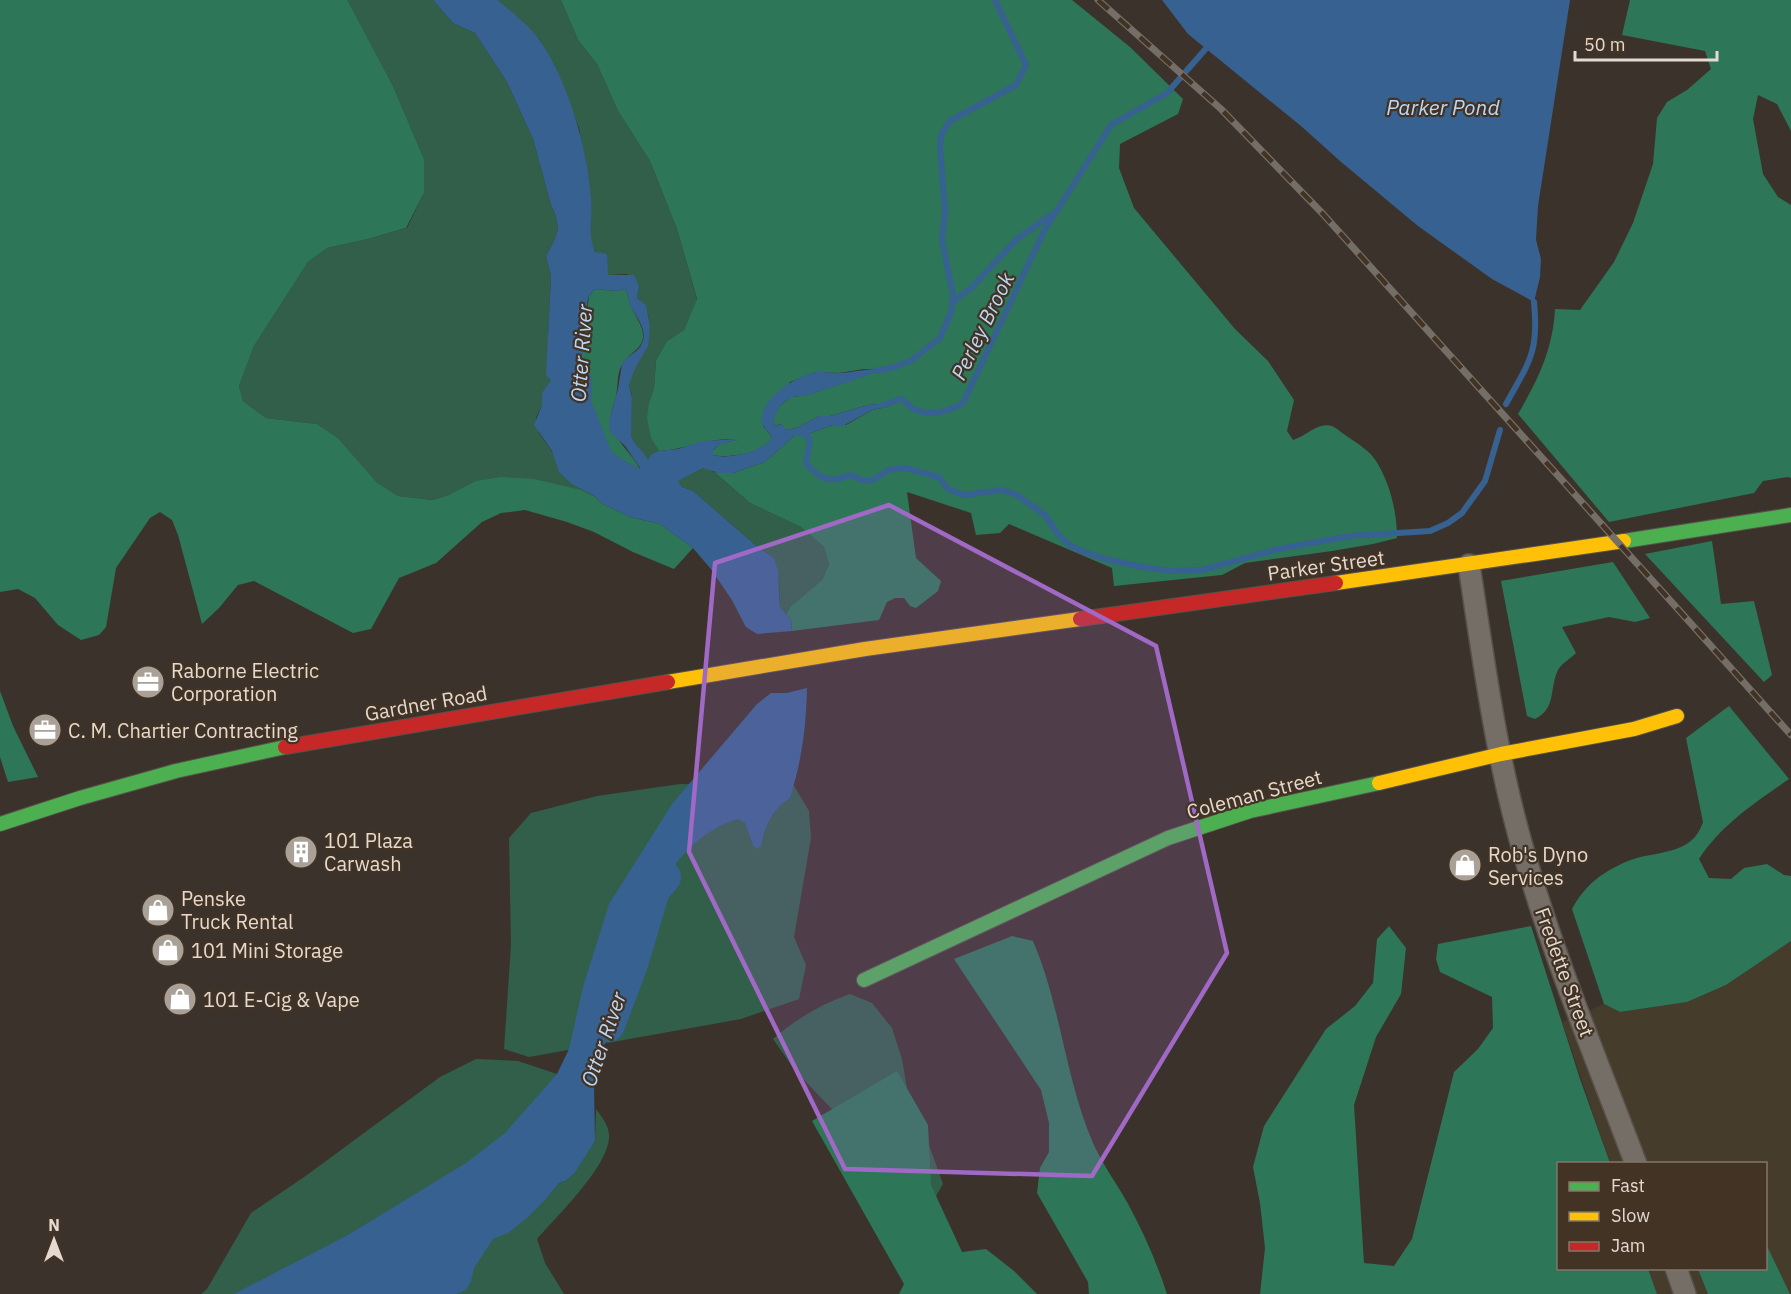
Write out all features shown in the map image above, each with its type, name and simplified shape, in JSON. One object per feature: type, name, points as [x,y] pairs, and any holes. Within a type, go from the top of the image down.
[{"type":"main road","name":"Parker Street","points":[[866,649],[1469,565],[1791,515]]},
{"type":"main road","name":"Gardner Road","points":[[0,824],[80,798],[166,774],[285,747],[866,649]]},
{"type":"main road","name":"Coleman Street","points":[[864,980],[1168,838],[1205,824],[1250,811],[1501,754],[1634,729],[1677,716]]},
{"type":"street","name":"Fredette Street","points":[[1469,565],[1485,678],[1519,834],[1566,981],[1635,1162]]},
{"type":"street","points":[[1676,1270],[1685,1294]]},
{"type":"highlighted area","points":[[889,505],[1156,646],[1227,953],[1092,1176],[845,1169],[689,852],[715,563]]},
{"type":"shaded area","points":[[1791,941],[1791,1294],[1657,1294],[1648,1270],[1767,1270],[1767,1162],[1610,1162],[1562,1022],[1604,1004],[1620,1012],[1687,1002],[1726,985]]},
{"type":"green space","points":[[0,0],[347,0],[393,86],[424,159],[424,193],[406,228],[327,248],[308,262],[254,346],[239,386],[243,401],[266,418],[317,424],[338,438],[377,483],[398,496],[433,500],[476,481],[501,477],[534,479],[581,490],[630,517],[660,524],[693,548],[674,569],[567,522],[525,510],[501,513],[482,522],[436,563],[399,578],[371,629],[353,633],[254,581],[238,585],[202,624],[178,535],[172,520],[160,512],[150,518],[116,568],[106,627],[99,635],[81,640],[58,625],[35,598],[18,589],[0,592]]},
{"type":"green space","points":[[346,0],[433,0],[453,23],[475,33],[507,82],[533,139],[558,228],[547,254],[551,276],[548,338],[551,380],[542,392],[542,405],[536,418],[539,433],[553,453],[739,556],[746,627],[732,600],[711,569],[693,548],[660,524],[601,503],[451,494],[433,500],[398,496],[377,484],[338,438],[317,424],[266,418],[243,401],[239,386],[254,346],[308,262],[327,248],[407,228],[424,193],[424,159],[393,86]]},
{"type":"green space","points":[[498,0],[561,0],[578,40],[597,64],[618,111],[650,161],[677,229],[697,300],[684,330],[667,341],[656,360],[654,388],[649,403],[651,437],[659,451],[651,454],[648,461],[631,435],[632,398],[629,386],[643,354],[649,329],[647,312],[637,298],[639,286],[627,274],[608,275],[590,242],[591,198],[579,128],[560,80],[540,40]]},
{"type":"green space","points":[[561,0],[1072,0],[1130,47],[1183,99],[1178,114],[1120,144],[1119,168],[1134,208],[1235,329],[1268,361],[1294,400],[1287,431],[1293,440],[1322,426],[1332,426],[1374,458],[1392,498],[1397,538],[1332,551],[1245,563],[1222,575],[1114,586],[1112,568],[1009,524],[1000,533],[976,535],[971,513],[907,492],[916,558],[941,581],[938,591],[916,608],[910,606],[904,598],[895,598],[887,602],[879,620],[792,631],[791,620],[786,614],[791,606],[822,580],[829,565],[824,547],[801,527],[750,503],[714,472],[733,473],[765,462],[794,436],[803,436],[833,425],[846,425],[872,410],[894,403],[868,405],[830,416],[819,416],[797,428],[786,430],[781,424],[776,426],[774,414],[791,397],[808,395],[880,370],[815,372],[790,382],[763,426],[772,437],[763,447],[737,455],[713,455],[713,450],[721,443],[738,440],[728,439],[659,451],[651,438],[647,418],[654,388],[656,360],[667,341],[684,330],[697,299],[677,229],[650,161],[618,111],[597,64],[578,40]]},
{"type":"green space","points":[[1630,0],[1791,0],[1791,131],[1777,104],[1758,95],[1753,119],[1763,174],[1778,197],[1791,205],[1791,478],[1763,481],[1754,493],[1609,522],[1518,414],[1532,389],[1548,351],[1555,309],[1580,310],[1614,262],[1633,223],[1653,164],[1657,118],[1667,102],[1687,90],[1711,69],[1705,51],[1622,35]]},
{"type":"green space","points":[[595,289],[617,291],[625,289],[643,332],[642,343],[620,369],[611,417],[616,435],[640,469],[638,475],[620,472],[601,464],[592,457],[585,444],[580,380],[589,296]]},
{"type":"green space","points":[[703,468],[709,468],[750,503],[801,527],[824,547],[829,565],[822,580],[791,606],[786,614],[780,607],[779,581],[773,557],[759,548],[693,491],[682,487],[677,481]]},
{"type":"green space","points":[[1712,541],[1721,604],[1754,601],[1772,675],[1764,682],[1645,554]]},
{"type":"green space","points":[[1613,562],[1650,618],[1635,622],[1609,617],[1562,627],[1576,653],[1558,670],[1547,709],[1535,719],[1527,716],[1501,581]]},
{"type":"green space","points":[[0,691],[13,726],[38,777],[8,782],[0,757]]},
{"type":"green space","points":[[1729,706],[1789,779],[1729,825],[1708,846],[1699,859],[1709,878],[1731,879],[1744,868],[1767,864],[1784,875],[1791,876],[1791,941],[1726,985],[1687,1002],[1620,1012],[1604,1004],[1572,909],[1589,886],[1610,870],[1628,861],[1682,847],[1698,833],[1703,822],[1686,738]]},
{"type":"green space","points":[[680,784],[794,786],[809,811],[811,838],[794,937],[806,965],[799,999],[741,1019],[529,1057],[504,1049],[511,945],[509,838],[531,813],[597,796]]},
{"type":"green space","points":[[1389,926],[1406,948],[1401,994],[1376,1037],[1354,1105],[1364,1263],[1394,1266],[1412,1239],[1454,1072],[1478,1049],[1493,1028],[1492,997],[1440,972],[1436,959],[1438,944],[1531,926],[1580,1079],[1610,1162],[1557,1162],[1557,1270],[1648,1270],[1657,1294],[1260,1294],[1265,1248],[1253,1167],[1264,1126],[1326,1029],[1355,1006],[1373,983],[1377,939]]},
{"type":"green space","points":[[1012,936],[1033,941],[1050,991],[1076,1093],[1093,1143],[1144,1236],[1167,1294],[1089,1294],[1088,1282],[1037,1193],[1040,1168],[1049,1152],[1049,1123],[1041,1090],[954,959]]},
{"type":"green space","points":[[850,994],[872,1003],[892,1028],[902,1059],[907,1089],[908,1117],[929,1145],[943,1184],[936,1196],[888,1169],[794,1069],[773,1039],[809,1013]]},
{"type":"green space","points":[[476,1059],[518,1061],[557,1074],[547,1198],[559,1183],[565,1181],[595,1141],[596,1109],[607,1126],[609,1138],[600,1163],[580,1191],[537,1239],[545,1263],[564,1294],[201,1294],[207,1289],[251,1213],[307,1175],[440,1077]]},
{"type":"green space","points":[[897,1071],[928,1125],[931,1185],[962,1252],[986,1249],[1014,1271],[1037,1294],[899,1294],[904,1284],[812,1121]]},
{"type":"green space","points":[[1767,1246],[1790,1294],[1708,1294],[1698,1270],[1767,1270]]},
{"type":"water","points":[[433,0],[498,0],[537,36],[560,77],[575,117],[589,178],[591,238],[595,252],[607,254],[608,275],[634,275],[639,286],[637,298],[646,305],[650,326],[648,346],[629,385],[632,398],[631,435],[648,460],[651,454],[659,451],[678,449],[703,441],[739,440],[716,447],[713,455],[736,455],[755,450],[769,442],[772,437],[762,422],[766,406],[771,398],[787,385],[815,372],[881,370],[809,395],[791,398],[778,409],[774,424],[776,426],[782,424],[786,430],[797,428],[819,416],[830,416],[868,405],[895,402],[887,407],[872,410],[841,427],[833,425],[803,436],[794,436],[765,462],[733,473],[719,473],[703,468],[678,481],[682,487],[693,491],[759,548],[773,557],[778,570],[780,607],[791,620],[792,631],[757,634],[746,627],[732,600],[711,569],[693,548],[660,524],[630,517],[601,503],[595,496],[572,484],[559,472],[552,451],[534,425],[542,405],[542,392],[551,380],[546,375],[551,276],[547,254],[558,228],[556,216],[533,139],[507,82],[475,33],[453,23]],"holes":[[[595,289],[617,291],[625,289],[631,307],[642,326],[644,336],[640,347],[622,363],[618,389],[609,420],[610,432],[625,446],[640,468],[637,475],[613,470],[596,461],[586,445],[582,430],[580,390],[588,299]]]},
{"type":"water","name":"Parker Pond","points":[[1162,0],[1570,0],[1538,206],[1536,240],[1541,259],[1540,277],[1534,302],[1492,279],[1418,226],[1188,34]]},
{"type":"water","points":[[807,688],[803,744],[790,798],[770,819],[761,846],[756,849],[745,823],[738,819],[714,829],[694,844],[662,884],[639,932],[622,979],[635,1000],[634,1004],[628,1007],[623,1015],[616,1015],[613,1019],[597,1067],[594,1087],[595,1141],[575,1172],[559,1183],[527,1218],[508,1233],[493,1239],[474,1268],[466,1290],[456,1294],[234,1294],[348,1235],[466,1163],[505,1133],[557,1074],[569,1049],[583,987],[609,904],[672,804],[757,704],[771,693],[787,693]]},
{"type":"waterway","name":"Perley Brook","points":[[876,371],[912,360],[940,338],[951,312],[953,295],[942,240],[945,213],[940,145],[942,133],[950,121],[1016,85],[1026,65],[995,0]]},
{"type":"waterway","name":"Perley Brook","points":[[883,405],[901,399],[918,411],[931,413],[951,409],[963,403],[1044,231],[1111,125],[1167,93],[1210,44]]},
{"type":"waterway","name":"Perley Brook","points":[[952,303],[971,288],[1017,239],[1052,214]]},
{"type":"waterway","points":[[1506,404],[1521,378],[1533,346],[1534,302]]},
{"type":"waterway","name":"Otter River","points":[[575,382],[574,404],[598,464],[634,486]]},
{"type":"waterway","points":[[799,432],[810,440],[806,463],[815,473],[823,477],[838,479],[851,475],[864,481],[875,479],[888,470],[905,468],[939,477],[948,489],[964,495],[1002,490],[1017,495],[1046,516],[1057,533],[1068,544],[1081,551],[1105,559],[1172,571],[1202,570],[1278,549],[1350,536],[1430,531],[1448,523],[1462,513],[1485,481],[1500,430]]},
{"type":"waterway","name":"Perley Brook","points":[[620,476],[646,471]]},
{"type":"waterway","name":"Otter River","points":[[608,1025],[631,964],[653,890],[664,877]]},
{"type":"railway","points":[[1098,0],[1221,109],[1323,214],[1791,735]]},
{"type":"traffic: fast","points":[[1624,541],[1791,515]]},
{"type":"traffic: fast","points":[[0,824],[80,798],[176,771],[285,747]]},
{"type":"traffic: fast","points":[[864,980],[1168,838],[1250,811],[1379,783]]},
{"type":"traffic: slow","points":[[1336,583],[1624,541]]},
{"type":"traffic: slow","points":[[668,682],[865,649],[1080,619]]},
{"type":"traffic: slow","points":[[1379,783],[1501,754],[1634,729],[1677,716]]},
{"type":"traffic: jam","points":[[1080,619],[1336,583]]},
{"type":"traffic: jam","points":[[285,747],[668,682]]},
{"type":"place","name":"Raborne Electric Corporation","points":[[148,682]]},
{"type":"place","name":"C. M. Chartier Contracting","points":[[45,730]]},
{"type":"place","name":"101 Plaza Carwash","points":[[301,852]]},
{"type":"place","name":"Rob's Dyno Services","points":[[1465,865]]},
{"type":"place","name":"Penske Truck Rental","points":[[158,910]]},
{"type":"place","name":"101 Mini Storage","points":[[168,950]]},
{"type":"place","name":"101 E-Cig & Vape","points":[[180,999]]}]
